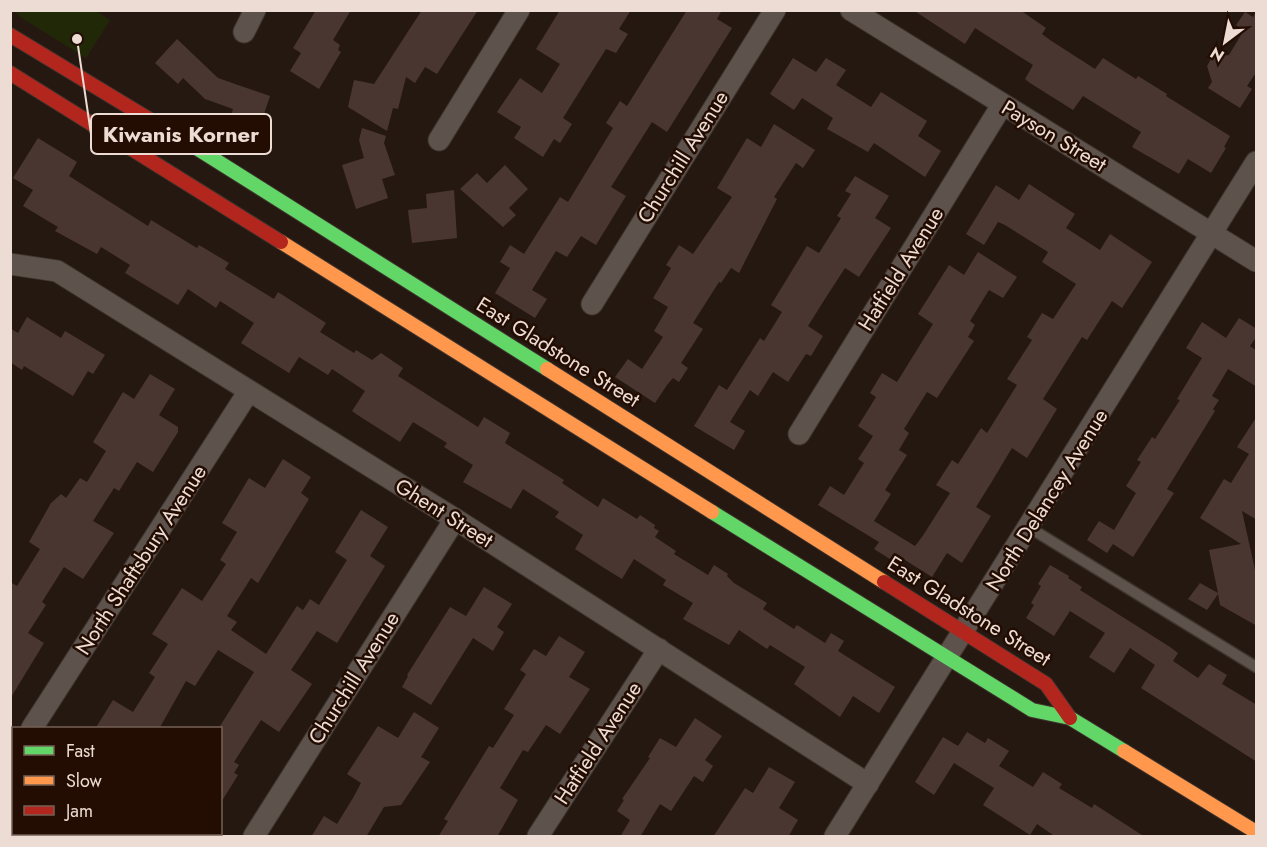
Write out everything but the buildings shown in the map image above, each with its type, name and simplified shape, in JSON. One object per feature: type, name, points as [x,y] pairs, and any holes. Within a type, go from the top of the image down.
[{"type":"street","points":[[244,32],[255,10]]},
{"type":"street","points":[[439,140],[519,10]]},
{"type":"street","name":"Churchill Avenue","points":[[592,304],[775,10]]},
{"type":"street","name":"Payson Street","points":[[851,10],[1257,261]]},
{"type":"street","name":"East Gladstone Street","points":[[10,35],[118,99],[1046,684],[1070,718]]},
{"type":"street","name":"East Gladstone Street","points":[[10,73],[948,659],[1032,710],[1070,718],[1257,832]]},
{"type":"street","name":"Hatfield Avenue","points":[[799,434],[1002,105]]},
{"type":"street","name":"North Delancey Avenue","points":[[835,837],[1257,162]]},
{"type":"street","name":"Ghent Street","points":[[10,264],[57,271],[455,519],[868,783]]},
{"type":"street","name":"North Shaftsbury Avenue","points":[[33,727],[249,391]]},
{"type":"street","name":"Churchill Avenue","points":[[254,837],[455,519]]},
{"type":"street","name":"Hatfield Avenue","points":[[538,837],[659,649]]},
{"type":"lane","points":[[1030,528],[1257,667]]},
{"type":"green space","points":[[15,11],[96,11],[110,20],[86,58],[20,17]]},
{"type":"traffic: fast","points":[[190,144],[547,369]]},
{"type":"traffic: fast","points":[[712,512],[1032,710],[1070,718],[1124,751]]},
{"type":"traffic: slow","points":[[281,242],[712,512]]},
{"type":"traffic: slow","points":[[547,369],[884,582]]},
{"type":"traffic: slow","points":[[1124,751],[1256,832]]},
{"type":"traffic: jam","points":[[10,35],[190,144]]},
{"type":"traffic: jam","points":[[10,73],[281,242]]},
{"type":"traffic: jam","points":[[884,582],[1046,684],[1070,718]]},
{"type":"place","name":"Kiwanis Korner","points":[[77,39]]}]
